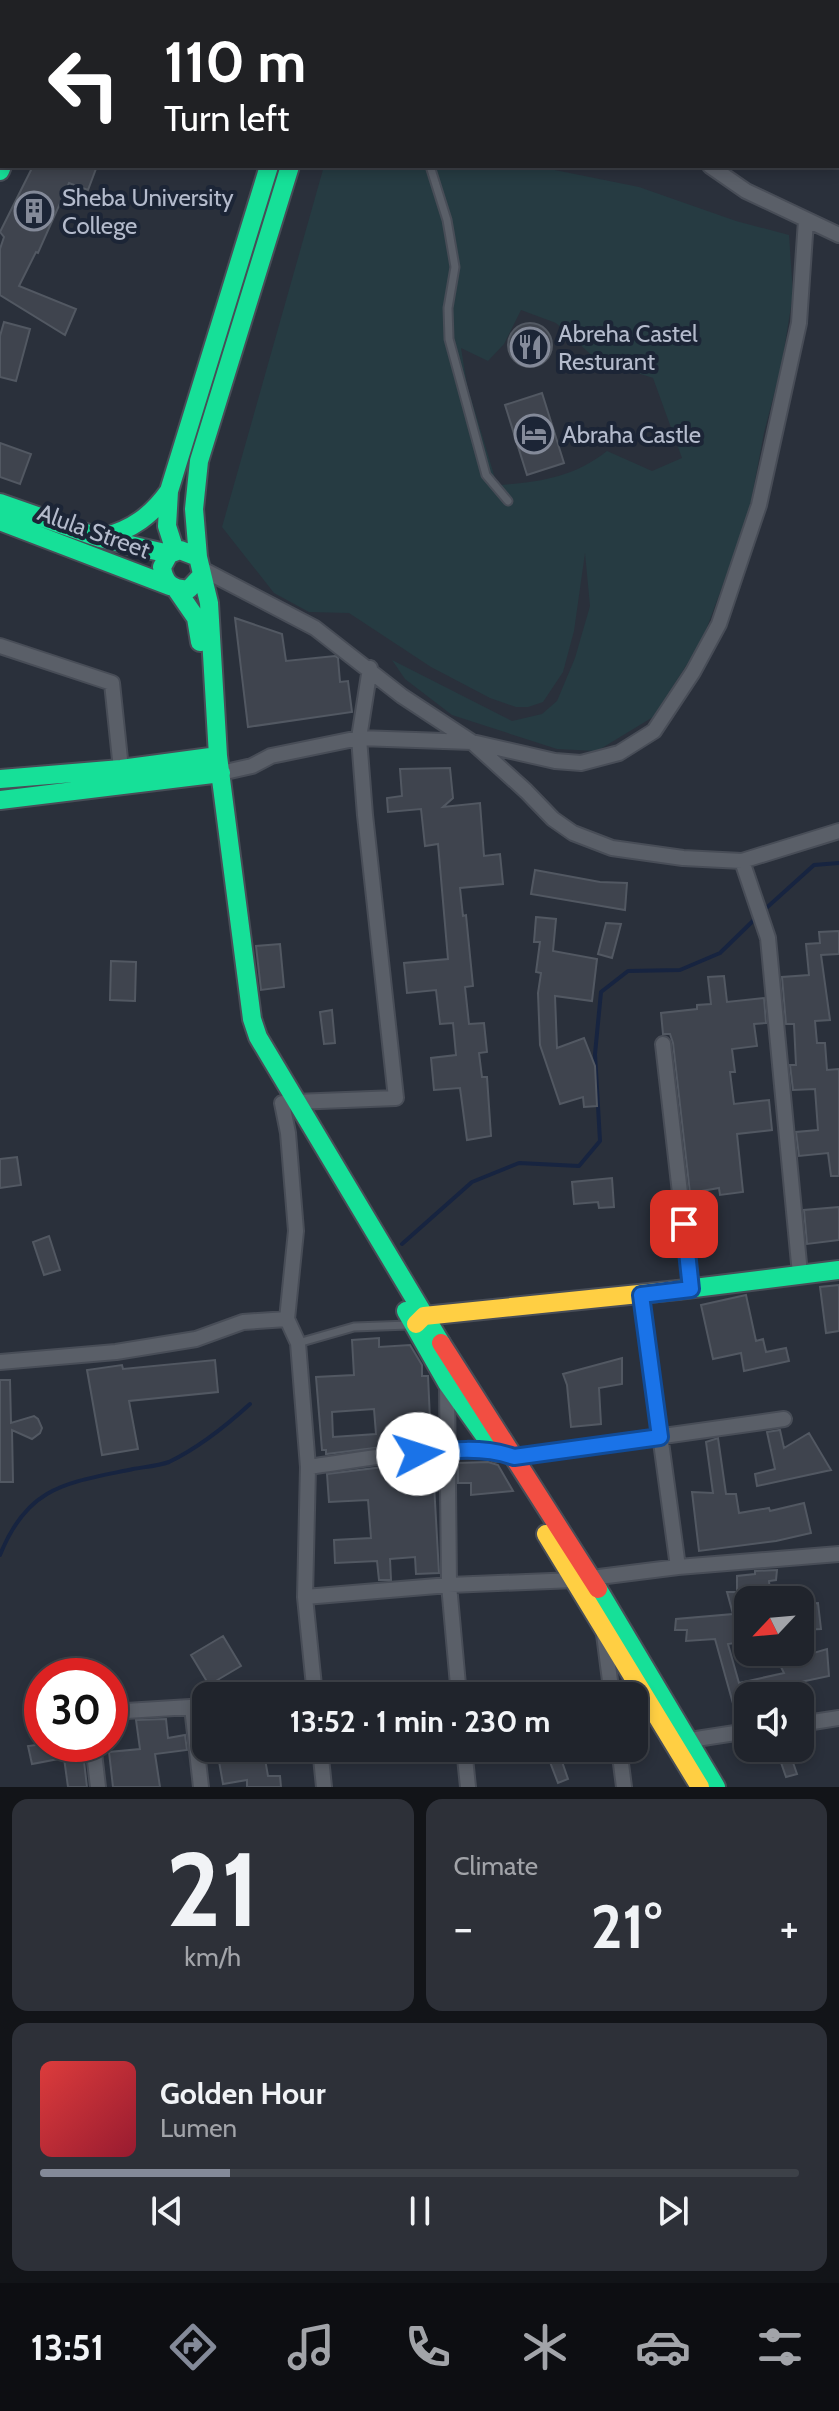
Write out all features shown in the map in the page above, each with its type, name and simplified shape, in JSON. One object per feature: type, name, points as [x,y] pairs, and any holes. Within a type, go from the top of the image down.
[{"type":"main road","points":[[268,168],[208,356],[169,491],[167,526],[172,552],[162,567],[165,581],[191,608],[199,631],[214,766],[252,1019],[289,1102],[419,1321],[514,1457],[583,1579],[603,1626],[700,1787]]},
{"type":"main road","points":[[214,766],[209,603],[193,517],[194,486],[289,168]]},
{"type":"main road","points":[[252,224],[270,232]]},
{"type":"main road","points":[[100,538],[139,523],[155,510],[169,491]]},
{"type":"main road","name":"Alula Street","points":[[0,503],[100,538],[172,552]]},
{"type":"main road","name":"Alula Street","points":[[0,521],[173,588]]},
{"type":"main road","points":[[172,552],[187,550],[200,567]]},
{"type":"main road","points":[[173,588],[189,589],[200,567]]},
{"type":"main road","points":[[0,779],[121,769],[214,766]]},
{"type":"main road","points":[[0,800],[214,766]]},
{"type":"main road","points":[[419,1321],[839,1270]]},
{"type":"main road","points":[[419,1321],[447,1383],[583,1579],[690,1740],[716,1787]]},
{"type":"street","points":[[713,168],[746,191],[839,235]]},
{"type":"street","points":[[214,766],[252,766],[271,756],[359,738],[472,742],[581,763],[619,753],[654,731],[693,672],[719,624],[759,505],[799,323],[806,220]]},
{"type":"street","points":[[200,567],[315,628],[402,696],[472,742],[553,819],[573,833],[612,848],[683,858],[742,861],[839,831]]},
{"type":"street","points":[[1,646],[112,683],[121,769]]},
{"type":"street","points":[[314,1682],[305,1597],[308,1467],[298,1343],[287,1319],[296,1231],[288,1133],[289,1102],[396,1098],[359,738],[370,668]]},
{"type":"street","points":[[742,861],[766,931],[800,1274]]},
{"type":"street","points":[[663,1044],[691,1289]]},
{"type":"street","points":[[641,1295],[678,1567]]},
{"type":"street","points":[[0,1362],[116,1352],[196,1339],[243,1322],[287,1319]]},
{"type":"street","points":[[447,1383],[449,1585],[458,1682]]},
{"type":"street","points":[[308,1467],[446,1450],[495,1450],[514,1457],[784,1419]]},
{"type":"street","points":[[305,1597],[449,1585],[583,1579],[678,1567],[839,1555]]},
{"type":"street","points":[[603,1626],[610,1682]]},
{"type":"street","points":[[128,1711],[192,1706]]},
{"type":"street","points":[[814,1722],[839,1718]]},
{"type":"street","points":[[690,1740],[734,1733]]},
{"type":"street","points":[[95,1762],[98,1787]]},
{"type":"street","points":[[200,1762],[201,1787]]},
{"type":"street","points":[[321,1762],[324,1787]]},
{"type":"street","points":[[465,1762],[468,1787]]},
{"type":"street","points":[[621,1762],[624,1787]]},
{"type":"lane","points":[[431,168],[447,220],[455,267],[448,308],[449,339],[486,475],[508,501]]},
{"type":"lane","points":[[298,1343],[354,1327],[419,1321]]},
{"type":"shaded area","points":[[323,168],[545,168],[639,187],[736,221],[789,235],[793,294],[782,363],[764,433],[748,517],[702,641],[653,717],[597,751],[557,749],[452,715],[405,679],[392,660],[512,721],[542,714],[557,701],[575,658],[590,606],[585,553],[574,631],[563,672],[543,702],[528,707],[516,707],[490,698],[431,667],[349,613],[309,612],[274,593],[222,527]],"holes":[[[521,310],[556,323],[597,360],[653,378],[682,458],[652,471],[607,451],[569,473],[497,485],[467,385],[461,348],[488,361],[504,344]]]},
{"type":"building","points":[[32,168],[96,168],[88,190],[69,183],[38,253],[19,286],[76,309],[65,335],[0,295],[0,249],[4,237],[0,232]]},
{"type":"building","points":[[4,322],[30,329],[16,381],[0,377],[0,336]]},
{"type":"building","name":"Abreha Castel Resturant","points":[[530,323],[546,329],[552,345],[546,361],[530,367],[514,361],[508,345],[514,329]]},
{"type":"building","name":"Abraha Castle","points":[[542,393],[564,463],[527,475],[505,405]]},
{"type":"building","points":[[0,443],[31,454],[20,484],[0,477]]},
{"type":"building","points":[[235,618],[282,634],[286,661],[338,658],[340,682],[348,681],[352,712],[248,727]]},
{"type":"building","points":[[450,768],[453,798],[443,807],[480,803],[484,856],[500,854],[503,884],[460,888],[473,986],[465,987],[469,1024],[484,1023],[487,1052],[479,1053],[482,1077],[487,1077],[491,1136],[467,1140],[460,1088],[434,1090],[431,1058],[456,1055],[453,1023],[440,1024],[436,990],[407,993],[404,963],[448,959],[438,844],[425,846],[421,809],[388,812],[387,798],[402,796],[400,769]]},
{"type":"building","points":[[535,870],[600,882],[627,883],[625,910],[531,894]]},
{"type":"building","points":[[536,917],[556,919],[553,951],[597,959],[592,1001],[555,996],[557,1048],[584,1038],[595,1066],[597,1106],[584,1107],[583,1097],[560,1104],[540,1045],[538,993],[541,973],[536,972],[540,942],[534,942]]},
{"type":"building","points":[[606,923],[621,924],[612,958],[598,954]]},
{"type":"building","points":[[839,931],[839,954],[821,955],[830,1020],[815,1021],[817,1043],[825,1043],[827,1070],[839,1069],[839,1176],[831,1176],[828,1153],[799,1156],[796,1132],[818,1130],[815,1089],[793,1090],[790,1065],[796,1065],[794,1024],[786,1024],[782,977],[809,975],[806,944],[820,943],[819,932]]},
{"type":"building","points":[[280,944],[284,987],[261,990],[256,946]]},
{"type":"building","points":[[111,961],[136,962],[135,1001],[110,1000]]},
{"type":"building","points":[[724,976],[727,1002],[764,998],[766,1023],[754,1024],[757,1046],[732,1049],[735,1072],[730,1072],[734,1104],[769,1100],[772,1130],[737,1134],[743,1192],[720,1195],[719,1188],[690,1193],[673,1043],[670,1034],[663,1034],[661,1013],[697,1009],[697,1005],[711,1004],[708,977]]},
{"type":"building","points":[[332,1010],[335,1043],[324,1044],[320,1012]]},
{"type":"building","points":[[17,1157],[21,1185],[0,1188],[0,1159]]},
{"type":"building","points":[[612,1178],[614,1207],[599,1208],[598,1202],[574,1204],[572,1182]]},
{"type":"building","points":[[839,1207],[839,1240],[807,1244],[804,1210]]},
{"type":"building","points":[[49,1236],[60,1270],[44,1275],[33,1242]]},
{"type":"building","points":[[839,1285],[839,1331],[826,1333],[820,1287]]},
{"type":"building","points":[[746,1295],[756,1341],[763,1339],[766,1352],[786,1348],[789,1361],[744,1371],[741,1353],[713,1359],[701,1305]]},
{"type":"building","points":[[379,1338],[379,1347],[410,1345],[422,1365],[422,1376],[428,1376],[431,1441],[326,1454],[326,1450],[322,1450],[316,1377],[354,1375],[352,1340]],"holes":[[[374,1409],[376,1434],[333,1437],[332,1412]]]},
{"type":"building","points":[[622,1358],[622,1384],[599,1388],[601,1424],[571,1427],[563,1374]]},
{"type":"building","points":[[215,1360],[218,1392],[129,1401],[138,1449],[102,1455],[87,1370]]},
{"type":"building","points":[[0,1380],[10,1380],[11,1423],[34,1416],[42,1428],[32,1439],[12,1430],[13,1482],[0,1482]]},
{"type":"building","points":[[780,1430],[784,1448],[809,1433],[831,1470],[757,1486],[755,1474],[775,1469],[767,1432]]},
{"type":"building","points":[[718,1438],[726,1494],[736,1494],[739,1513],[769,1508],[770,1511],[804,1503],[811,1533],[699,1551],[692,1492],[713,1493],[706,1442]]},
{"type":"building","points":[[432,1461],[432,1464],[438,1464],[438,1484],[434,1484],[439,1573],[416,1574],[415,1557],[390,1559],[391,1580],[379,1580],[377,1561],[335,1563],[334,1540],[371,1538],[368,1500],[329,1502],[327,1474]]},
{"type":"building","points":[[488,1462],[498,1465],[513,1491],[471,1495],[471,1483],[458,1483],[458,1463]]},
{"type":"building","points":[[777,1570],[776,1580],[769,1581],[770,1586],[737,1586],[737,1576],[755,1574],[755,1571]]},
{"type":"building","points":[[727,1592],[734,1592],[734,1643],[728,1644],[739,1682],[734,1682],[734,1707],[715,1639],[686,1641],[687,1630],[675,1630],[676,1619],[733,1614]]},
{"type":"building","points":[[814,1603],[818,1603],[821,1629],[814,1629]]},
{"type":"building","points":[[223,1636],[241,1666],[214,1682],[207,1682],[191,1655]]},
{"type":"building","points":[[827,1649],[829,1676],[800,1682],[744,1682],[784,1673],[780,1666],[814,1666],[814,1653]]},
{"type":"building","points":[[166,1719],[168,1738],[185,1735],[187,1750],[155,1754],[160,1787],[113,1787],[110,1762],[128,1762],[128,1750],[140,1749],[136,1720]]},
{"type":"building","points":[[65,1762],[84,1762],[87,1787],[68,1787]]},
{"type":"building","points":[[219,1762],[266,1762],[268,1776],[280,1776],[281,1787],[247,1787],[247,1780],[223,1784]]},
{"type":"building","points":[[550,1762],[562,1762],[568,1779],[558,1783]]},
{"type":"building","points":[[781,1762],[793,1762],[797,1774],[786,1777]]},
{"type":"waterway","points":[[763,911],[814,865],[839,863]]},
{"type":"waterway","points":[[402,1244],[472,1182],[519,1163],[579,1166],[600,1141],[595,1054],[601,992],[628,971],[680,970],[720,953],[757,917]]},
{"type":"waterway","points":[[0,1555],[23,1514],[52,1491],[88,1478],[169,1462],[212,1436],[250,1404]]},
{"type":"traffic: fast","points":[[175,551],[167,526],[169,491],[268,168]]},
{"type":"traffic: fast","points":[[198,557],[194,509],[199,461],[289,168]]},
{"type":"traffic: fast","points":[[103,537],[140,520],[169,491]]},
{"type":"traffic: fast","points":[[0,503],[100,538],[169,554]]},
{"type":"traffic: fast","points":[[0,521],[170,586]]},
{"type":"traffic: fast","points":[[202,575],[189,589],[178,589],[167,582],[162,567],[169,554],[180,550],[198,557],[209,603],[218,756],[252,1019],[258,1037],[441,1343]]},
{"type":"traffic: fast","points":[[176,589],[196,618],[200,642]]},
{"type":"traffic: fast","points":[[0,779],[121,769],[218,756]]},
{"type":"traffic: fast","points":[[0,800],[221,773]]},
{"type":"traffic: fast","points":[[678,1290],[839,1270]]},
{"type":"traffic: fast","points":[[406,1311],[447,1383],[496,1452]]},
{"type":"traffic: fast","points":[[598,1589],[716,1787]]},
{"type":"traffic: slow","points":[[416,1324],[424,1316],[678,1290]]},
{"type":"traffic: slow","points":[[546,1534],[700,1787]]},
{"type":"traffic: jam","points":[[441,1343],[598,1589]]},
{"type":"place","name":"Sheba University College","points":[[34,211]]},
{"type":"place","name":"Abreha Castel Resturant","points":[[530,347]]},
{"type":"place","name":"Abraha Castle","points":[[534,434]]},
{"type":"route","points":[[418,1454],[446,1450],[495,1450],[514,1457],[660,1437],[641,1295],[691,1289],[684,1224]]}]
